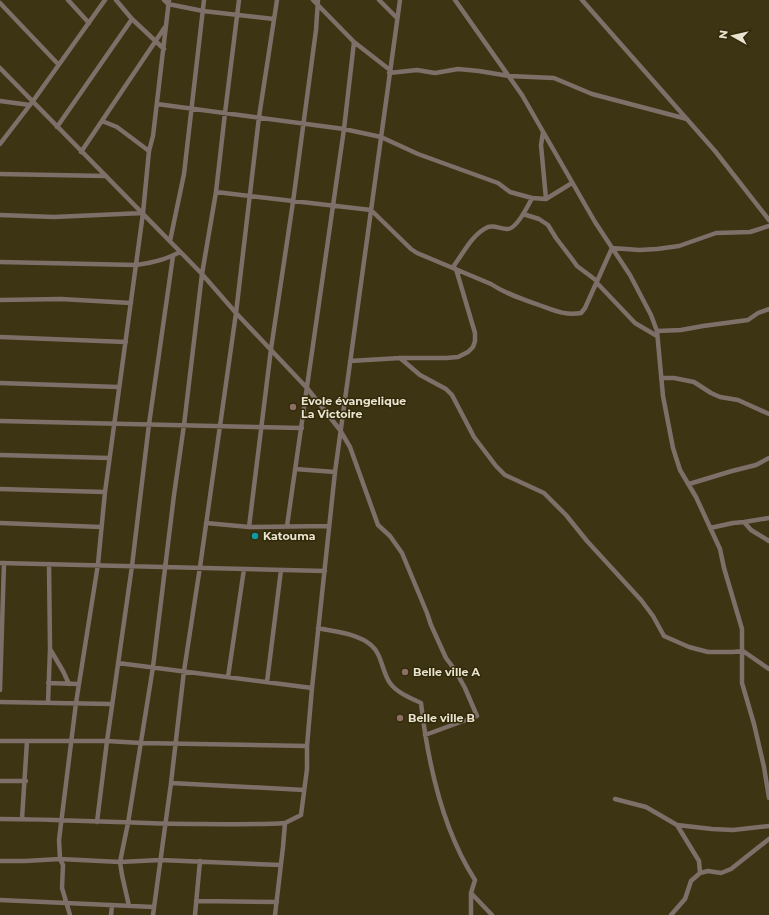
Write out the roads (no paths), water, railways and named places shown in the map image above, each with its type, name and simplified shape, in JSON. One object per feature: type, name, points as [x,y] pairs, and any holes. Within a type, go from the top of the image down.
[{"type":"street","points":[[68,0],[89,24]]},
{"type":"street","points":[[0,144],[2,138],[31,103],[105,0]]},
{"type":"street","points":[[116,0],[132,19],[164,49]]},
{"type":"street","points":[[164,0],[202,11],[274,20]]},
{"type":"street","points":[[170,241],[184,174],[204,0]]},
{"type":"street","points":[[129,906],[120,862],[128,823],[153,667],[202,274],[216,192],[224,113],[239,0]]},
{"type":"street","points":[[153,915],[171,783],[184,671],[236,312],[259,117],[277,0]]},
{"type":"street","points":[[313,0],[318,3],[354,42],[389,72],[417,70],[435,73],[458,68],[509,76],[554,78],[592,94],[687,119]]},
{"type":"street","points":[[379,0],[397,18]]},
{"type":"street","points":[[0,819],[259,825],[285,823],[301,815],[307,769],[307,746],[312,688],[325,571],[328,526],[400,0]]},
{"type":"street","points":[[455,0],[522,95],[572,183],[630,275],[651,314],[657,334],[661,378],[673,448],[680,470],[689,484],[720,549],[742,629],[742,683],[754,724],[764,767],[769,798]]},
{"type":"street","points":[[582,0],[715,151],[769,220]]},
{"type":"street","points":[[70,915],[62,888],[63,865],[60,859],[59,840],[61,820],[78,684],[98,564],[118,386],[126,342],[169,2]]},
{"type":"street","points":[[0,3],[58,64]]},
{"type":"street","points":[[249,527],[271,349],[304,124],[318,3]]},
{"type":"street","points":[[57,126],[132,19]]},
{"type":"street","points":[[81,152],[165,27]]},
{"type":"street","points":[[287,526],[344,129],[354,42]]},
{"type":"street","points":[[0,68],[31,103],[57,126],[202,274],[308,388],[340,430],[350,447],[378,525],[390,536],[402,553],[446,658],[465,688],[477,716],[425,735]]},
{"type":"street","points":[[0,101],[31,103]]},
{"type":"street","points":[[157,104],[344,129],[381,138],[418,154],[498,183],[510,192],[532,198],[546,199],[572,183]]},
{"type":"street","points":[[102,121],[117,127],[149,151]]},
{"type":"street","points":[[543,132],[541,145],[546,199]]},
{"type":"street","points":[[0,174],[106,176]]},
{"type":"street","points":[[216,192],[371,210],[411,249],[423,256],[491,284],[502,292],[511,296],[563,313],[581,313],[585,308],[612,248]]},
{"type":"street","points":[[455,268],[478,233],[488,227],[493,226],[510,229],[523,214],[532,198]]},
{"type":"street","points":[[0,215],[54,217],[143,213]]},
{"type":"street","points":[[523,214],[539,219],[548,225],[572,260],[597,282],[636,323],[657,334],[748,320],[758,313],[769,309]]},
{"type":"street","points":[[612,248],[639,250],[657,249],[678,246],[716,233],[750,232],[769,226]]},
{"type":"street","points":[[0,262],[154,263],[180,252]]},
{"type":"street","points":[[97,822],[132,566],[149,424],[173,256]]},
{"type":"street","points":[[350,361],[400,358],[446,358],[458,356],[468,352],[473,347],[475,333],[455,268]]},
{"type":"street","points":[[0,300],[61,299],[130,303]]},
{"type":"street","points":[[0,337],[126,342]]},
{"type":"street","points":[[400,358],[420,375],[446,389],[452,395],[474,437],[496,466],[505,475],[544,493],[566,515],[587,541],[641,600],[653,616],[664,636],[693,648],[708,652],[743,651],[769,668]]},
{"type":"street","points":[[661,378],[674,378],[694,382],[720,397],[738,400],[769,414]]},
{"type":"street","points":[[0,383],[118,386]]},
{"type":"street","points":[[0,421],[184,424],[302,428]]},
{"type":"street","points":[[0,455],[109,458]]},
{"type":"street","points":[[689,484],[732,470],[756,465],[769,458]]},
{"type":"street","points":[[295,469],[335,472]]},
{"type":"street","points":[[0,489],[105,492]]},
{"type":"street","points":[[710,528],[769,518]]},
{"type":"street","points":[[744,522],[751,530],[769,541]]},
{"type":"street","points":[[0,523],[101,527]]},
{"type":"street","points":[[206,523],[249,527],[328,526]]},
{"type":"street","points":[[0,690],[2,563],[98,564],[325,571]]},
{"type":"street","points":[[48,703],[50,649],[50,564]]},
{"type":"street","points":[[228,677],[244,569]]},
{"type":"street","points":[[267,682],[281,570]]},
{"type":"street","points":[[318,628],[362,639],[372,646],[376,651],[385,674],[391,684],[407,696],[421,703],[429,758],[441,805],[464,862],[475,880],[471,893],[471,915]]},
{"type":"street","points":[[50,649],[69,684]]},
{"type":"street","points":[[118,663],[312,688]]},
{"type":"street","points":[[48,683],[78,684]]},
{"type":"street","points":[[0,702],[112,704]]},
{"type":"street","points":[[0,741],[107,741],[141,744],[307,746]]},
{"type":"street","points":[[22,819],[26,782],[27,741]]},
{"type":"street","points":[[0,781],[26,782]]},
{"type":"street","points":[[171,783],[304,790]]},
{"type":"street","points":[[615,799],[646,807],[677,825],[733,830],[769,826]]},
{"type":"street","points":[[275,915],[285,823]]},
{"type":"street","points":[[677,825],[695,852],[699,861],[700,873]]},
{"type":"street","points":[[671,915],[685,899],[691,881],[700,873],[708,871],[721,873],[731,869],[769,839]]},
{"type":"street","points":[[0,861],[60,859],[120,862],[200,860],[281,865]]},
{"type":"street","points":[[195,915],[200,860]]},
{"type":"street","points":[[471,893],[492,915]]},
{"type":"street","points":[[0,900],[154,907]]},
{"type":"street","points":[[196,901],[277,902]]},
{"type":"street","points":[[111,915],[112,905]]},
{"type":"place","name":"Evole évangelique La Victoire","points":[[293,407]]},
{"type":"place","name":"Katouma","points":[[255,536]]},
{"type":"place","name":"Belle ville A","points":[[405,672]]},
{"type":"place","name":"Belle ville B","points":[[400,718]]}]
